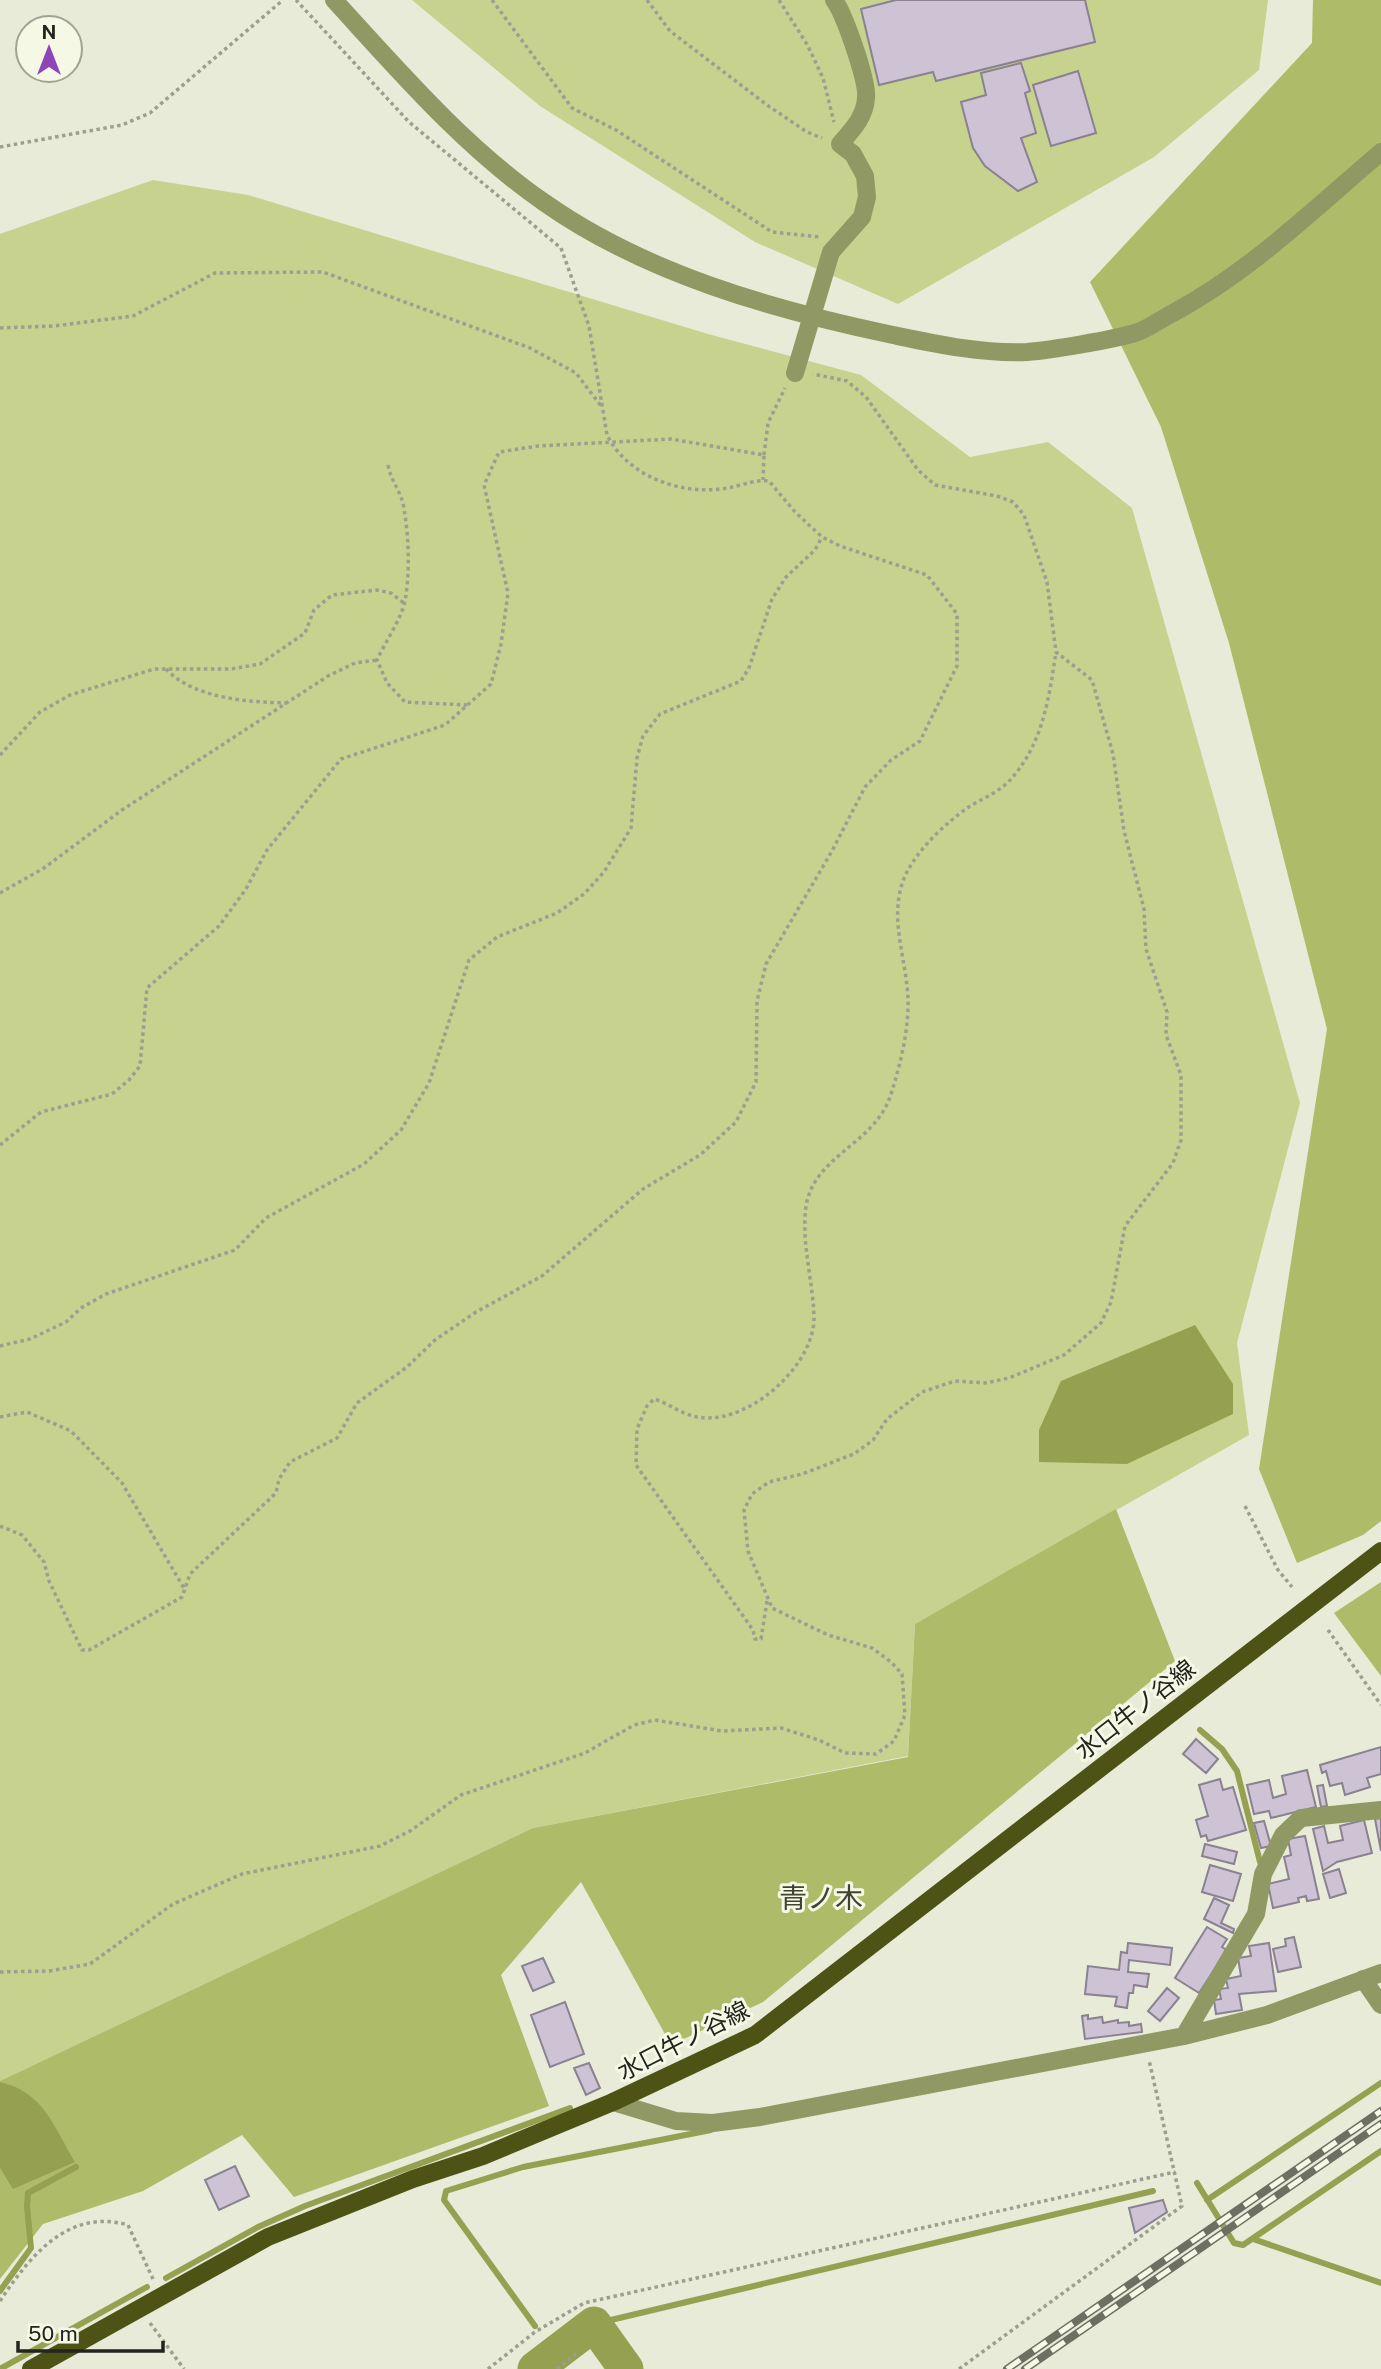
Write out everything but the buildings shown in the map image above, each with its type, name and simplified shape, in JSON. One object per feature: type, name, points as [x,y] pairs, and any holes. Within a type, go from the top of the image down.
[{"type":"main road","name":"水口牛ノ谷線","points":[[31,2369],[268,2237],[413,2179],[484,2156],[613,2102],[755,2035],[1381,1551]]},
{"type":"street","points":[[334,0],[407,79],[497,166],[547,204],[591,231],[683,274],[760,302],[951,347],[1027,352],[1137,333],[1203,297],[1248,265],[1381,152]]},
{"type":"street","points":[[795,373],[831,252],[862,216],[867,197],[865,176],[853,154],[840,144],[860,121],[867,96],[846,21],[834,0]]},
{"type":"street","points":[[1184,2036],[1256,1914],[1263,1874],[1283,1835],[1301,1818],[1381,1810]]},
{"type":"street","points":[[613,2102],[676,2121],[713,2123],[1184,2036],[1266,2015],[1381,1973]]},
{"type":"street","points":[[1363,1979],[1381,2005]]},
{"type":"path","points":[[0,147],[122,125],[150,113],[283,0]]},
{"type":"path","points":[[0,1527],[22,1535],[44,1562],[49,1581],[82,1650],[89,1650],[182,1598],[190,1574],[276,1493],[279,1479],[290,1462],[337,1437],[356,1403],[466,1319],[542,1276],[634,1196],[700,1155],[736,1122],[756,1082],[757,1001],[766,964],[865,787],[891,760],[920,741],[957,666],[957,614],[927,575],[840,547],[822,537],[795,512],[769,481],[719,489],[662,483],[636,469],[610,441],[589,326],[561,248],[409,122],[296,0]]},
{"type":"path","points":[[492,0],[572,107],[616,130],[772,232],[813,237],[846,234]]},
{"type":"path","points":[[647,0],[670,31],[767,105],[807,132],[840,144]]},
{"type":"path","points":[[779,0],[808,46],[823,78],[840,144]]},
{"type":"path","points":[[0,328],[54,326],[133,316],[215,273],[323,272],[530,348],[576,373],[602,407]]},
{"type":"path","points":[[763,480],[768,423],[795,373],[847,381],[866,397],[918,470],[935,485],[997,496],[1013,502],[1024,514],[1047,582],[1056,652],[1045,715],[1033,749],[1009,782],[965,809],[930,841],[906,873],[896,907],[905,964],[908,1023],[892,1094],[876,1125],[813,1181],[806,1207],[805,1236],[814,1318],[802,1359],[782,1384],[754,1404],[720,1417],[693,1417],[654,1399],[647,1406],[637,1429],[636,1465],[753,1630],[755,1639],[761,1639],[768,1599]]},
{"type":"path","points":[[0,1145],[41,1112],[112,1094],[129,1080],[140,1066],[148,988],[219,926],[246,889],[267,850],[341,759],[444,725],[491,684],[501,645],[508,593],[484,485],[499,452],[610,441],[671,439],[764,455]]},
{"type":"path","points":[[377,660],[405,604],[405,510],[399,487],[391,478],[388,465]]},
{"type":"path","points":[[0,1346],[30,1339],[66,1322],[81,1308],[106,1294],[235,1251],[266,1218],[363,1164],[401,1130],[429,1083],[469,960],[496,937],[557,913],[584,894],[604,872],[631,828],[637,758],[643,736],[660,715],[741,681],[750,668],[772,599],[786,577],[815,550],[822,537]]},
{"type":"path","points":[[0,755],[40,712],[70,695],[154,669],[231,669],[260,664],[305,633],[314,610],[332,595],[377,590],[391,593],[405,604]]},
{"type":"path","points":[[0,1972],[49,1971],[90,1964],[173,1904],[242,1874],[380,1846],[410,1831],[461,1795],[585,1753],[634,1725],[655,1720],[722,1731],[781,1728],[819,1740],[845,1753],[876,1754],[894,1741],[905,1715],[902,1674],[872,1648],[789,1618],[772,1608],[748,1551],[744,1510],[752,1494],[769,1482],[802,1474],[854,1454],[873,1440],[887,1419],[922,1392],[955,1381],[986,1383],[1009,1378],[1064,1355],[1101,1323],[1111,1302],[1125,1226],[1173,1163],[1181,1140],[1181,1075],[1166,1035],[1167,1012],[1146,949],[1144,909],[1124,831],[1113,754],[1092,680],[1056,652]]},
{"type":"path","points":[[377,660],[387,683],[405,702],[467,705]]},
{"type":"path","points":[[0,893],[44,868],[122,810],[327,676],[355,663],[377,660]]},
{"type":"path","points":[[166,669],[173,676],[198,688],[231,698],[288,703]]},
{"type":"path","points":[[0,1417],[26,1412],[71,1431],[122,1483],[185,1590]]},
{"type":"path","points":[[1245,1506],[1278,1570],[1292,1587]]},
{"type":"path","points":[[1328,1630],[1381,1705]]},
{"type":"path","points":[[959,2369],[1182,2206],[1146,2044]]},
{"type":"path","points":[[488,2369],[535,2332],[584,2303],[1175,2172]]},
{"type":"path","points":[[0,2301],[19,2273],[58,2236],[82,2222],[111,2220],[128,2225],[161,2296]]},
{"type":"path","points":[[140,2309],[184,2369]]},
{"type":"path","points":[[557,2369],[576,2354]]},
{"type":"shaded area","points":[[412,0],[1268,0],[1259,70],[1154,157],[898,304],[755,242],[540,106]]},
{"type":"shaded area","points":[[1313,0],[1381,0],[1381,1521],[1363,1535],[1297,1563],[1259,1469],[1327,1029],[1229,643],[1161,427],[1090,282],[1312,43]]},
{"type":"shaded area","points":[[153,180],[248,195],[708,334],[861,375],[970,457],[1048,442],[1132,508],[1300,1103],[1237,1343],[1249,1435],[915,1624],[908,1756],[533,1828],[0,2081],[0,234]]},
{"type":"shaded area","points":[[1195,1325],[1233,1384],[1233,1414],[1127,1464],[1039,1462],[1039,1430],[1061,1381]]},
{"type":"shaded area","points":[[1116,1509],[1175,1661],[763,2002],[671,2045],[581,1882],[501,1975],[549,2106],[294,2197],[242,2135],[143,2191],[43,2224],[0,2279],[0,2081],[533,1828],[908,1757],[915,1624]]},
{"type":"shaded area","points":[[1381,1582],[1381,1676],[1334,1613]]},
{"type":"shaded area","points":[[0,2082],[15,2087],[37,2102],[46,2112],[75,2162],[13,2189],[0,2168]]},
{"type":"waterway","points":[[1200,1730],[1222,1749],[1237,1771],[1260,1862]]},
{"type":"waterway","points":[[1207,2200],[1381,2083]]},
{"type":"waterway","points":[[166,2278],[258,2227],[305,2206],[570,2108]]},
{"type":"waterway","points":[[535,2326],[444,2200],[446,2191],[523,2167],[711,2130]]},
{"type":"waterway","points":[[1197,2183],[1234,2243],[1243,2245],[1381,2151]]},
{"type":"waterway","points":[[0,2291],[31,2248],[28,2193],[76,2167]]},
{"type":"waterway","points":[[594,2324],[1153,2191]]},
{"type":"waterway","points":[[1253,2239],[1381,2283]]},
{"type":"waterway","points":[[0,2369],[147,2287]]},
{"type":"waterway","points":[[535,2369],[594,2324],[626,2369]]},
{"type":"railway","points":[[1007,2369],[1381,2111]]},
{"type":"railway","points":[[1025,2369],[1381,2124]]},
{"type":"district","name":"青ノ木","points":[[821,1897]]}]
